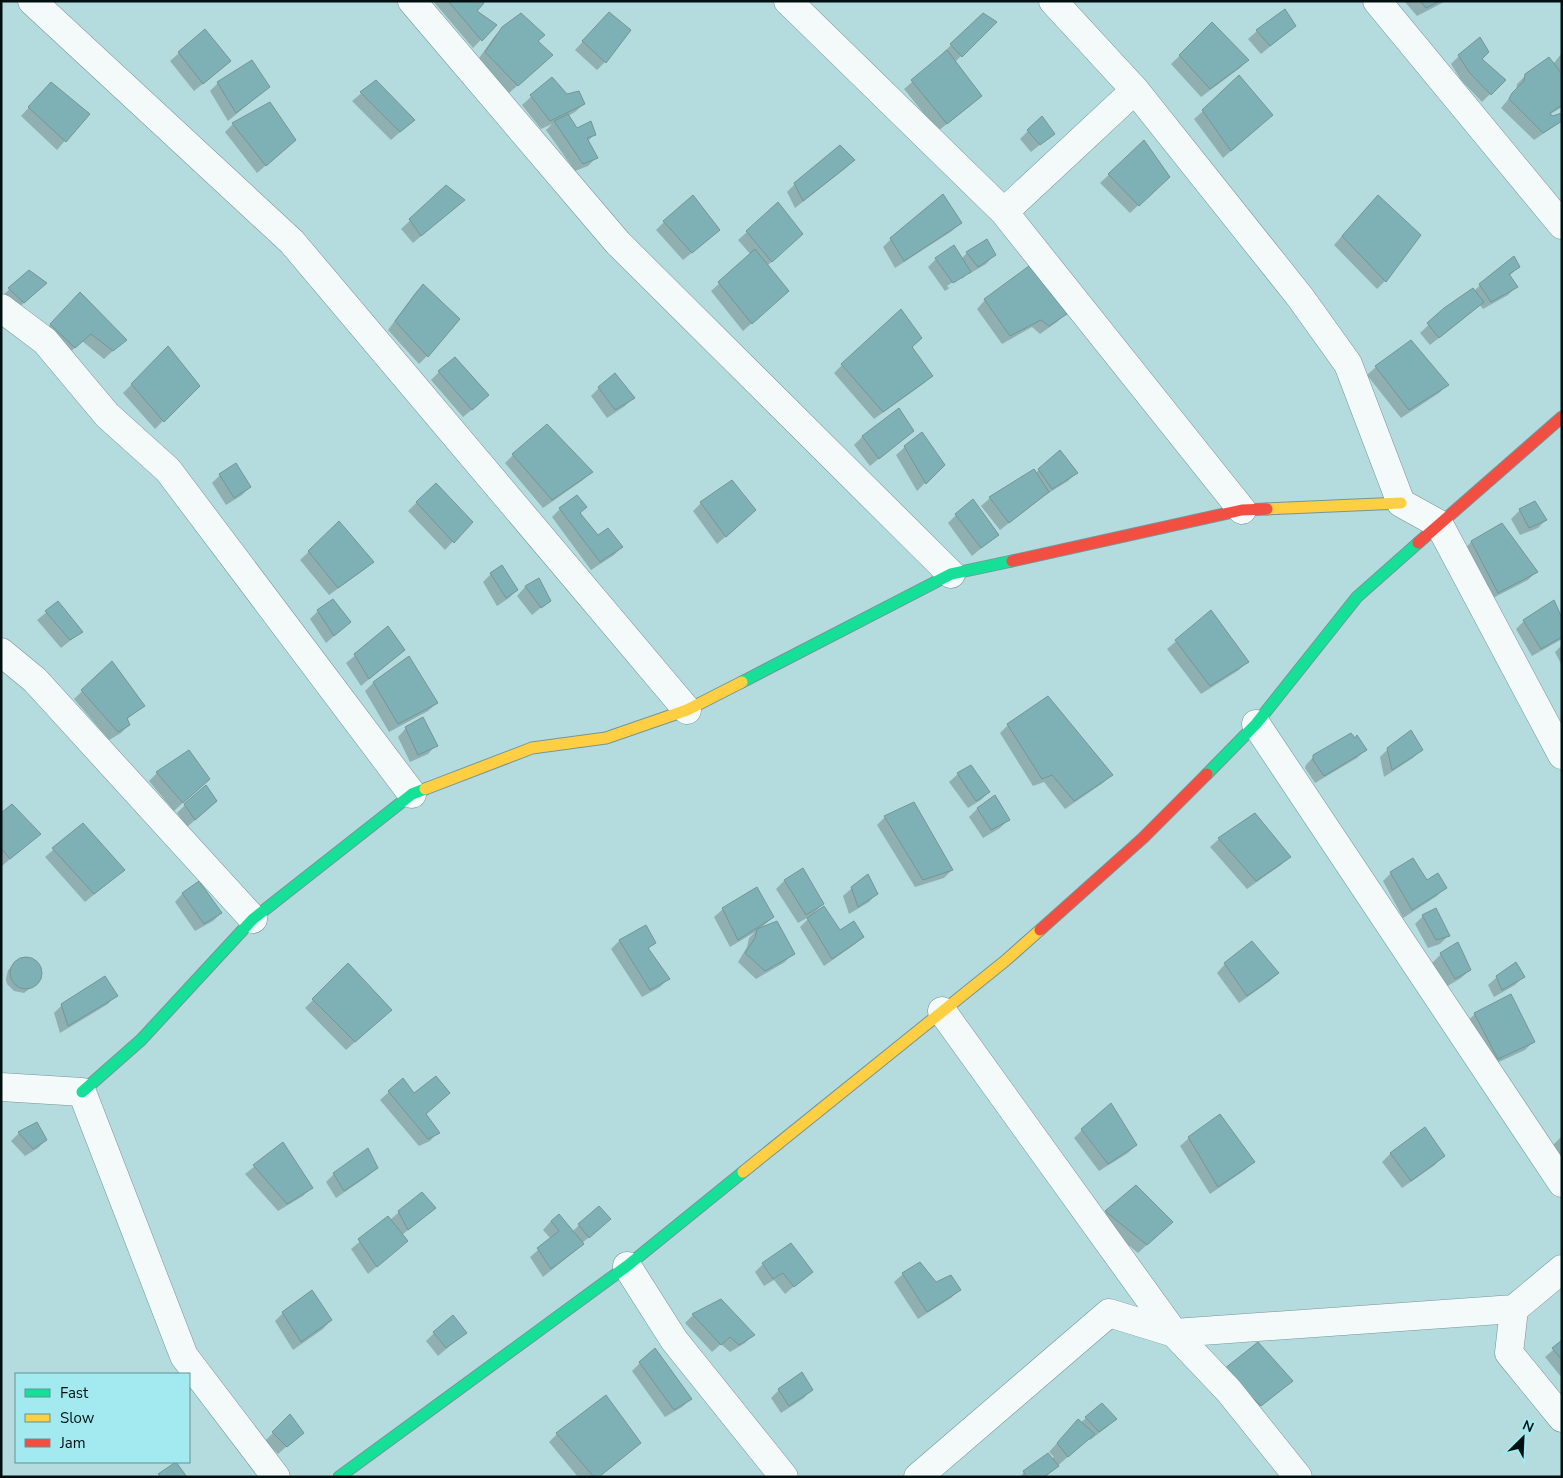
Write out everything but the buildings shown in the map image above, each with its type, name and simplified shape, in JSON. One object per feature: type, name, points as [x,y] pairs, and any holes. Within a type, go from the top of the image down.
[{"type":"street","points":[[32,1],[292,242],[688,710]]},
{"type":"street","points":[[412,1],[618,243],[951,574]]},
{"type":"street","points":[[788,1],[1004,212],[1242,510]]},
{"type":"street","points":[[1053,1],[1135,90],[1300,297],[1348,364],[1401,503]]},
{"type":"street","points":[[1377,1],[1562,225]]},
{"type":"street","points":[[1004,212],[1135,90]]},
{"type":"street","points":[[1,308],[45,340],[107,415],[168,470],[412,794]]},
{"type":"street","points":[[339,1477],[627,1266],[1005,961],[1143,838],[1256,724],[1356,597],[1562,417]]},
{"type":"street","points":[[1,1087],[82,1092],[141,1040],[253,919],[412,794],[532,748],[606,738],[688,710],[951,574],[1242,510],[1401,503],[1439,524],[1562,755]]},
{"type":"street","points":[[1,652],[35,680],[253,919]]},
{"type":"street","points":[[1256,724],[1562,1183]]},
{"type":"street","points":[[942,1011],[1174,1333],[1229,1391],[1298,1477]]},
{"type":"street","points":[[82,1092],[184,1356],[276,1477]]},
{"type":"street","points":[[627,1266],[674,1340],[784,1477]]},
{"type":"street","points":[[918,1477],[1109,1313],[1174,1333],[1514,1309],[1562,1269]]},
{"type":"street","points":[[1514,1309],[1509,1353],[1562,1418]]},
{"type":"traffic: fast","points":[[1207,774],[1256,724],[1357,597],[1418,543]]},
{"type":"traffic: fast","points":[[742,682],[951,574],[1012,561]]},
{"type":"traffic: fast","points":[[82,1092],[141,1040],[253,919],[412,794],[425,789]]},
{"type":"traffic: fast","points":[[339,1477],[627,1266],[743,1172]]},
{"type":"traffic: slow","points":[[1267,509],[1401,503]]},
{"type":"traffic: slow","points":[[425,789],[532,748],[606,738],[687,710],[742,682]]},
{"type":"traffic: slow","points":[[743,1172],[1005,961],[1040,930]]},
{"type":"traffic: jam","points":[[1418,543],[1562,417]]},
{"type":"traffic: jam","points":[[1012,561],[1242,510],[1267,509]]},
{"type":"traffic: jam","points":[[1040,930],[1143,838],[1207,774]]}]
